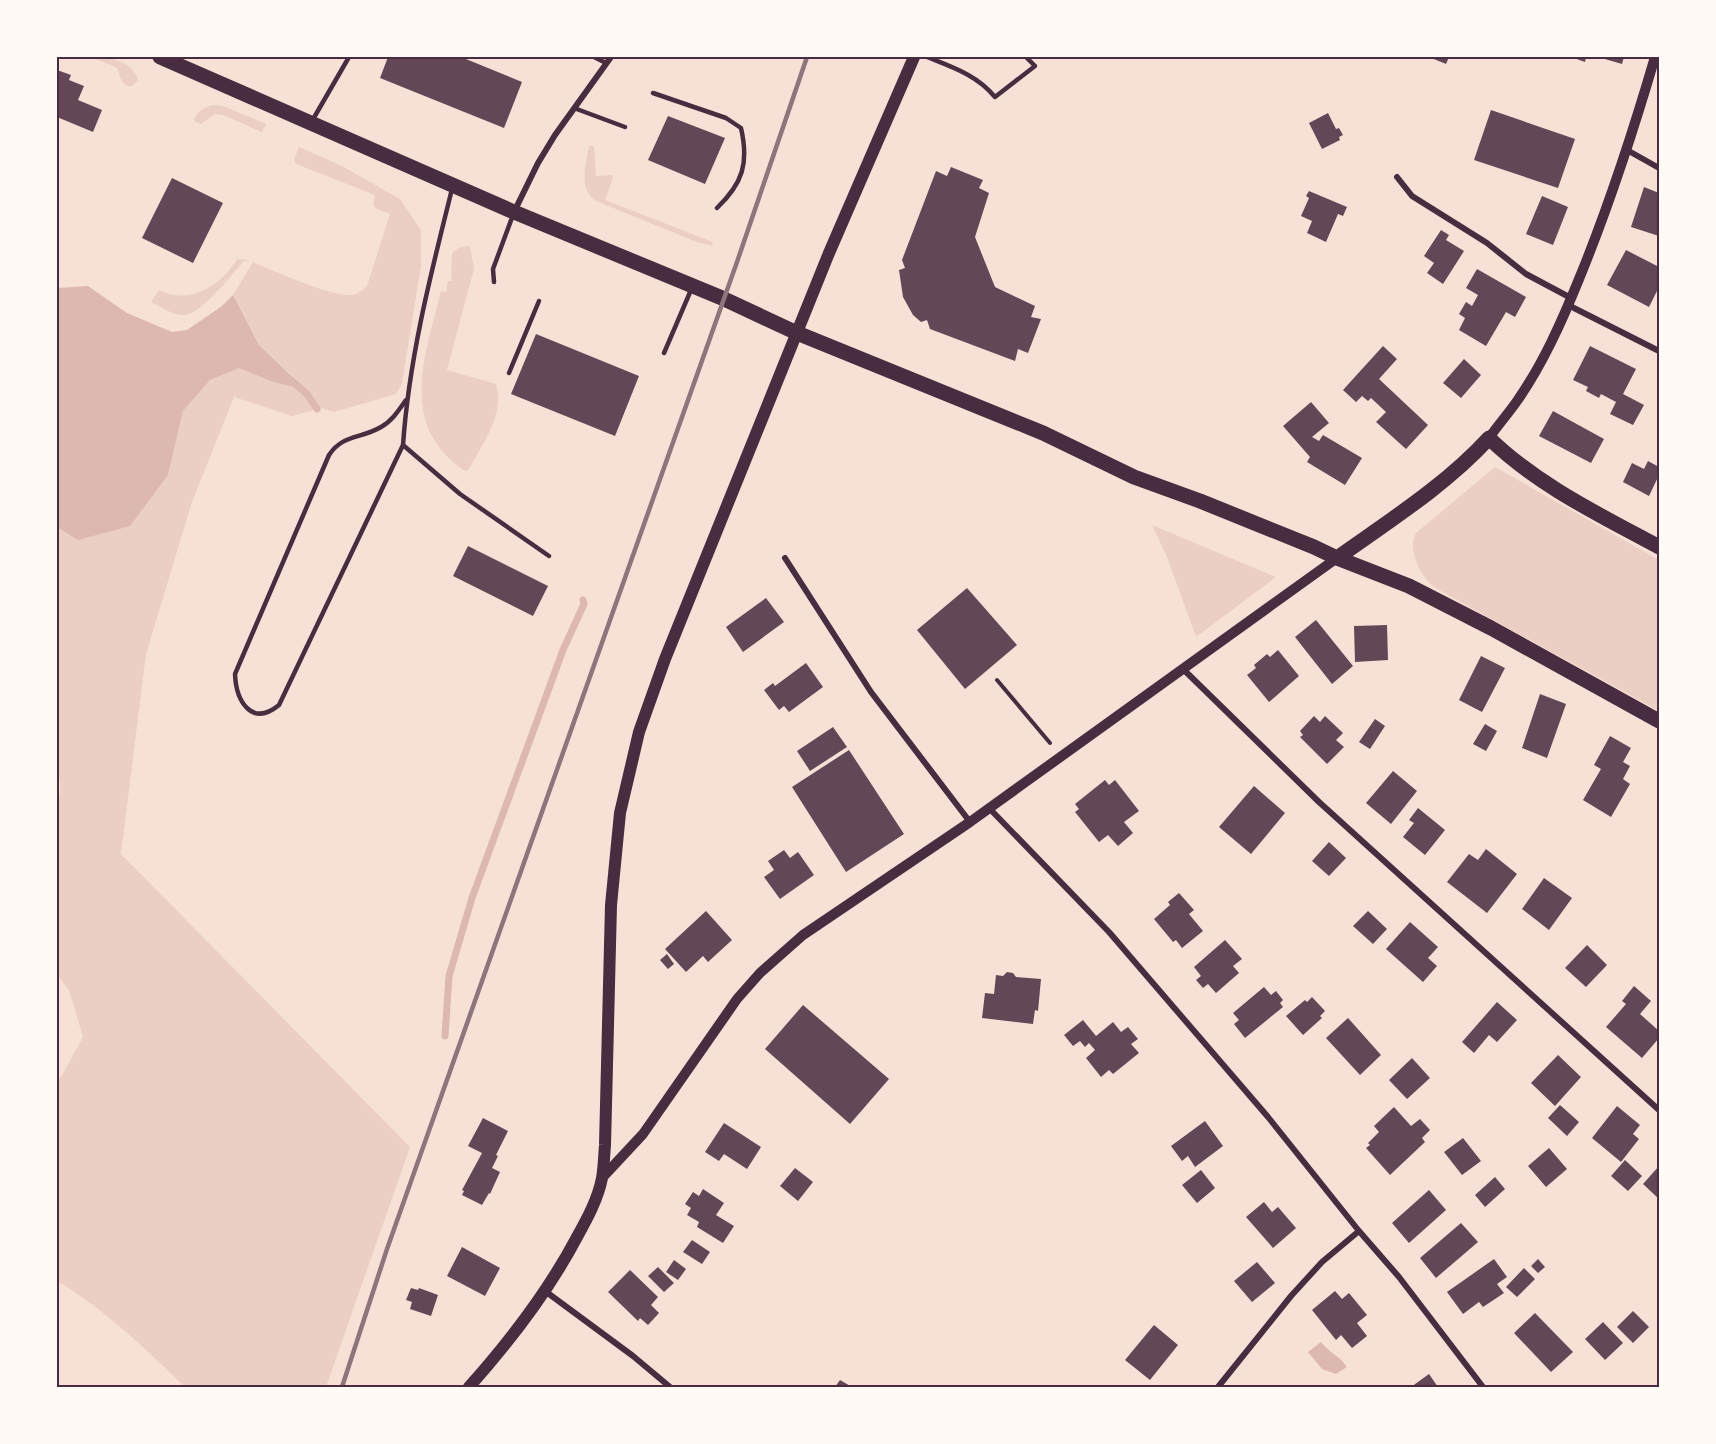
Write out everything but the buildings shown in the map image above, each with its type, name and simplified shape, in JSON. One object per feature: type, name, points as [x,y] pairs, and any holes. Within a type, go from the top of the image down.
[{"type":"main road","points":[[160,57],[453,186],[693,286],[797,333],[1043,433],[1134,477],[1409,586],[1460,611],[1659,721]]},
{"type":"main road","points":[[469,1387],[507,1342],[545,1291],[586,1221],[602,1178],[608,1089],[611,905],[620,813],[639,732],[665,659],[797,333],[914,57]]},
{"type":"main road","points":[[1337,558],[1429,491],[1489,438],[1510,459],[1569,498],[1659,547]]},
{"type":"street","points":[[514,212],[538,163],[611,57]]},
{"type":"street","points":[[1489,438],[1518,399],[1552,340],[1570,301],[1627,150],[1655,57]]},
{"type":"street","points":[[1627,150],[1659,168]]},
{"type":"street","points":[[1397,177],[1412,196],[1487,243],[1526,274],[1659,351]]},
{"type":"street","points":[[785,558],[871,692],[970,822]]},
{"type":"street","points":[[602,1178],[643,1134],[713,1032],[760,973],[803,935],[970,822],[1337,558]]},
{"type":"street","points":[[1183,669],[1319,801],[1659,1110]]},
{"type":"street","points":[[989,808],[1109,932],[1268,1117],[1359,1231],[1399,1277],[1483,1387]]},
{"type":"street","points":[[1218,1387],[1291,1296],[1322,1262],[1359,1231]]},
{"type":"street","points":[[545,1291],[633,1356],[667,1386]]},
{"type":"lane","points":[[310,123],[349,57]]},
{"type":"lane","points":[[594,57],[606,63]]},
{"type":"lane","points":[[927,57],[967,73],[984,84],[994,96],[1035,66],[1026,57]]},
{"type":"lane","points":[[653,93],[726,118],[741,128],[745,147],[743,172],[731,195],[717,208]]},
{"type":"lane","points":[[574,108],[625,128]]},
{"type":"lane","points":[[406,399],[393,418],[382,427],[345,439],[335,446],[329,455],[235,674],[235,689],[240,701],[249,710],[258,713],[271,712],[279,705],[403,445],[406,399],[424,301],[453,186]]},
{"type":"lane","points":[[494,282],[493,269],[514,212]]},
{"type":"lane","points":[[664,353],[693,286]]},
{"type":"lane","points":[[509,373],[539,301]]},
{"type":"lane","points":[[403,445],[460,494],[549,556]]},
{"type":"path","points":[[997,680],[1050,743]]},
{"type":"shaded area","points":[[91,57],[119,61],[131,68],[138,80],[132,86],[128,86],[122,81],[117,68]]},
{"type":"shaded area","points":[[213,105],[223,106],[266,124],[262,132],[223,115],[215,114],[201,124],[195,122],[194,119],[200,111]]},
{"type":"shaded area","points":[[589,146],[594,146],[596,176],[612,175],[613,178],[605,200],[713,242],[712,246],[694,241],[594,200],[585,182]]},
{"type":"shaded area","points":[[299,147],[342,166],[400,199],[421,230],[421,266],[402,384],[396,394],[334,412],[321,408],[292,416],[234,397],[192,502],[146,654],[121,854],[410,1147],[326,1387],[185,1387],[108,1317],[57,1281],[57,1080],[61,1077],[83,1037],[69,990],[57,975],[57,803],[60,780],[57,773],[57,434],[168,475],[183,411],[210,380],[239,368],[273,382],[294,387],[298,381],[259,345],[233,295],[253,262],[330,292],[351,295],[362,291],[367,286],[390,214],[375,208],[373,204],[375,195],[296,164],[294,160]]},
{"type":"shaded area","points":[[470,246],[474,269],[447,370],[496,384],[498,407],[486,439],[469,469],[465,471],[444,453],[430,433],[423,411],[422,388],[428,340],[441,291],[446,292],[448,281],[451,281],[452,253],[460,247]]},
{"type":"shaded area","points":[[237,259],[249,260],[243,262],[206,302],[190,314],[174,314],[151,302],[159,290],[182,296],[204,290],[223,277]]},
{"type":"shaded area","points":[[88,286],[127,313],[172,332],[187,330],[222,306],[233,295],[259,345],[298,382],[294,387],[273,382],[239,368],[210,380],[183,411],[168,475],[130,526],[78,540],[57,527],[57,288]]},
{"type":"shaded area","points":[[1495,467],[1659,560],[1659,711],[1437,589],[1421,571],[1414,556],[1413,540],[1416,533]]},
{"type":"shaded area","points":[[1152,525],[1276,577],[1196,637],[1167,557]]},
{"type":"shaded area","points":[[1321,1342],[1347,1367],[1336,1374],[1322,1369],[1308,1352]]},
{"type":"waterway","points":[[291,380],[307,394],[317,409]]},
{"type":"waterway","points":[[445,1036],[449,976],[472,898],[563,650],[584,604],[583,600]]},
{"type":"railway","points":[[342,1387],[387,1249],[737,262],[807,57]]}]
